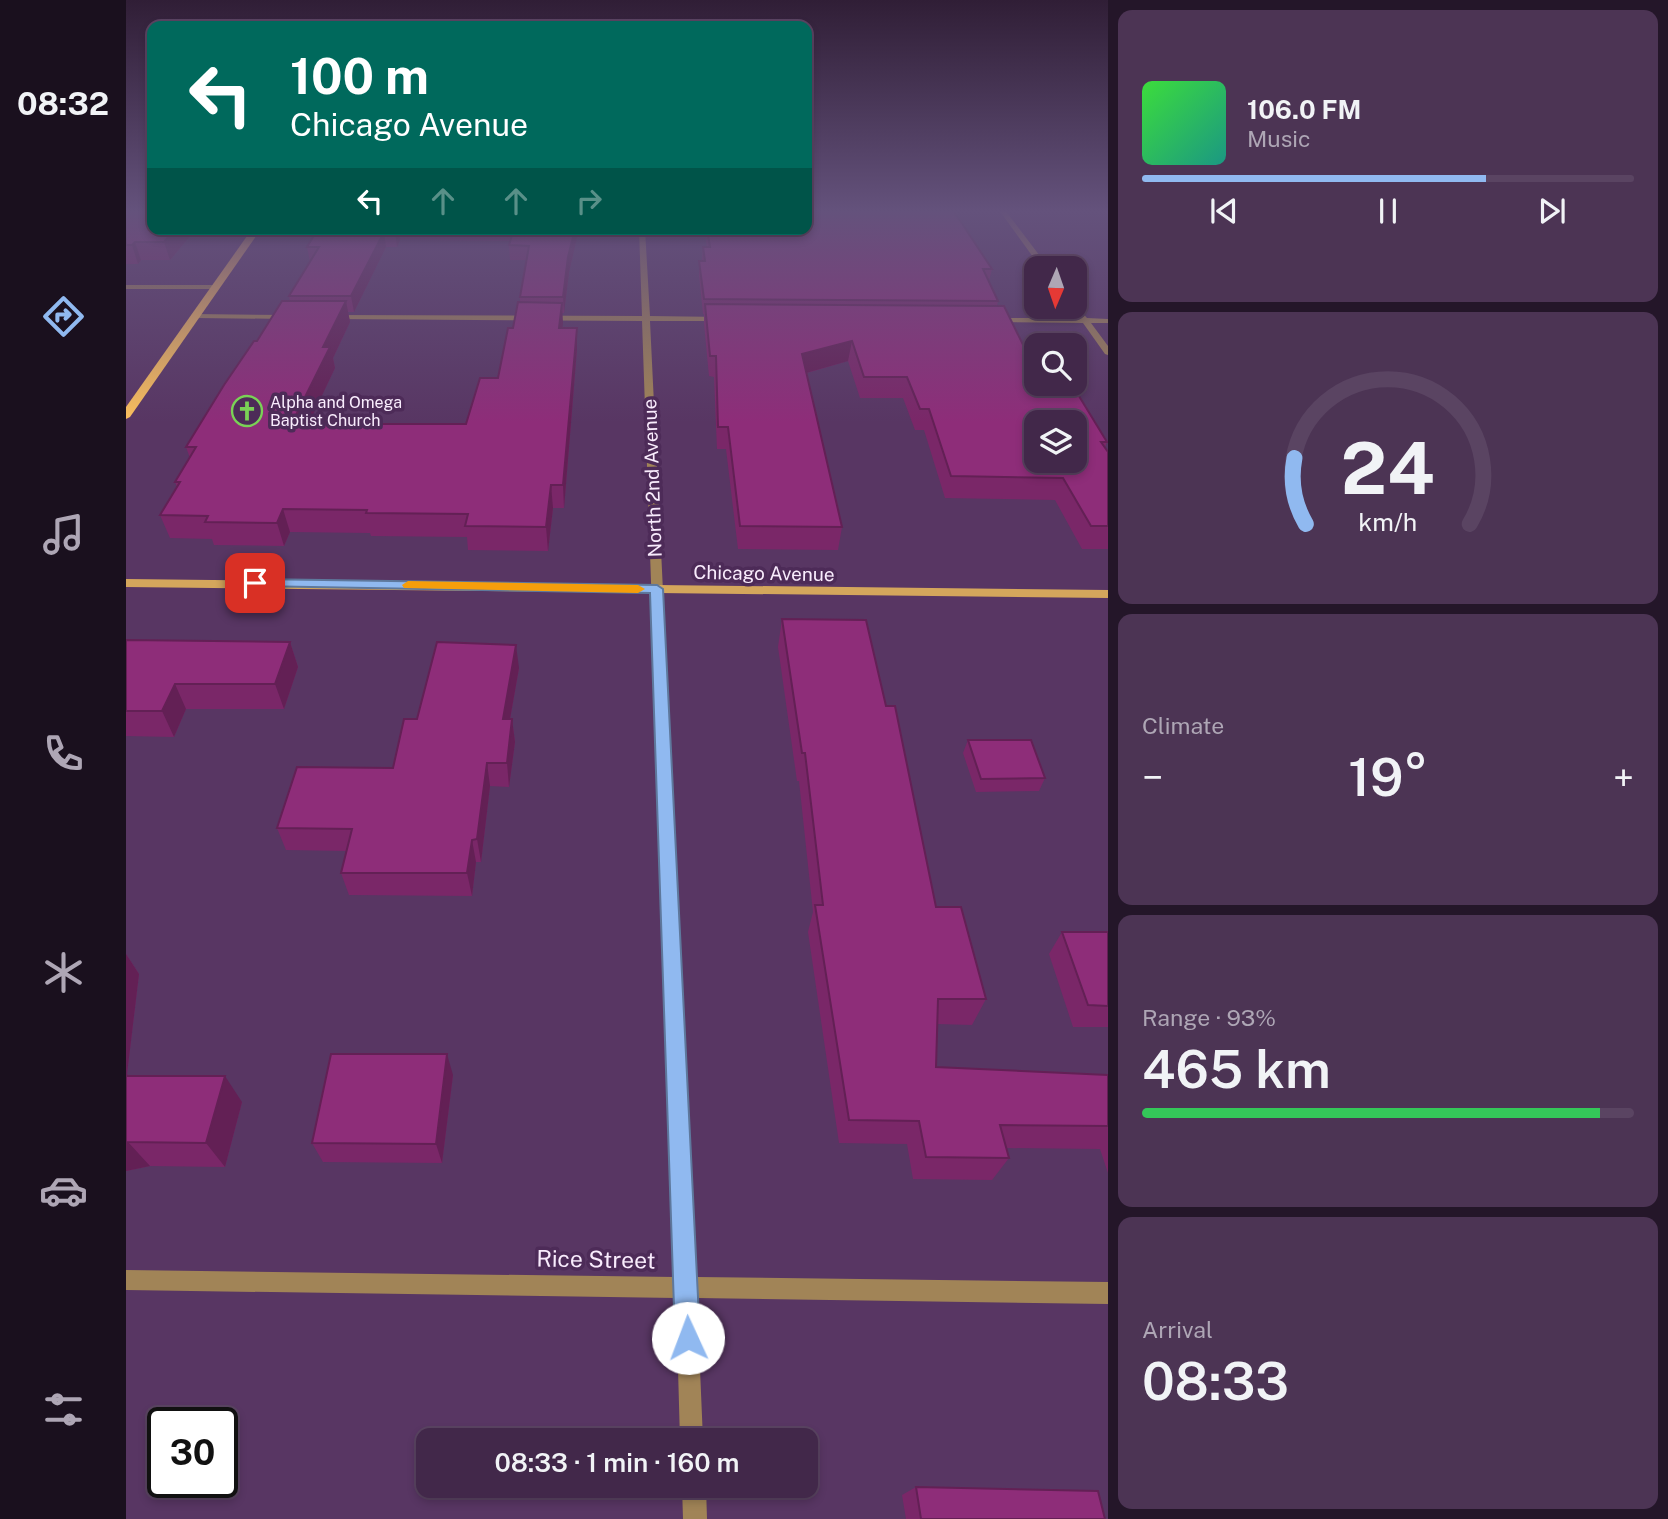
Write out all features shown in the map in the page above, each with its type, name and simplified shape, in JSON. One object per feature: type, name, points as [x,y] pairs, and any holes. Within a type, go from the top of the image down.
[{"type":"main road","points":[[126,415],[220,281]]},
{"type":"main road","name":"Chicago Avenue","points":[[126,583],[1108,594]]},
{"type":"street","name":"North 2nd Avenue","points":[[644,281],[692,1428]]},
{"type":"street","points":[[126,287],[216,287]]},
{"type":"street","points":[[196,316],[305,317]]},
{"type":"street","points":[[318,317],[728,319]]},
{"type":"street","points":[[989,320],[1108,321]]},
{"type":"street","points":[[1085,321],[1108,352]]},
{"type":"street","name":"Rice Street","points":[[126,1280],[1108,1293]]},
{"type":"street","points":[[694,1498],[695,1519]]},
{"type":"building","points":[[298,281],[359,281],[351,296],[289,296]]},
{"type":"building","points":[[523,281],[565,281],[563,297],[520,297]]},
{"type":"building","points":[[702,281],[989,281],[998,301],[704,299]]},
{"type":"building","points":[[282,301],[346,301],[323,347],[330,347],[293,421],[365,424],[466,424],[480,378],[498,378],[508,328],[513,328],[518,302],[562,303],[559,328],[577,328],[563,485],[551,485],[546,527],[465,526],[468,514],[366,513],[367,510],[283,509],[277,523],[205,522],[208,516],[160,515],[180,482],[175,482],[196,447],[186,447],[224,385],[254,341],[257,341]]},
{"type":"building","points":[[705,304],[1004,306],[1024,347],[1024,396],[1079,396],[1107,442],[1101,442],[1108,452],[1108,526],[1091,526],[1063,478],[951,476],[929,409],[920,409],[907,377],[864,377],[852,341],[802,354],[842,527],[740,526],[728,427],[718,427],[716,356],[710,356]]},
{"type":"building","points":[[782,619],[866,620],[886,706],[895,706],[936,907],[961,907],[986,999],[938,999],[936,1067],[1108,1075],[1108,1126],[1000,1125],[1009,1158],[926,1157],[919,1121],[849,1120],[815,905],[823,905],[805,753],[802,753]]},
{"type":"building","points":[[126,640],[290,642],[275,684],[175,684],[162,711],[126,711]]},
{"type":"building","points":[[437,642],[516,645],[503,719],[512,719],[507,763],[487,763],[477,839],[472,840],[467,873],[341,873],[352,829],[277,828],[297,767],[393,768],[404,719],[417,719]]},
{"type":"building","points":[[968,740],[1031,740],[1045,778],[981,779]]},
{"type":"building","points":[[1062,932],[1108,932],[1108,1006],[1088,1005]]},
{"type":"building","points":[[331,1054],[447,1054],[436,1144],[312,1143]]},
{"type":"building","points":[[126,1076],[225,1076],[206,1143],[126,1142]]},
{"type":"building","points":[[916,1487],[1098,1491],[1105,1519],[921,1519]]},
{"type":"slow traffic","points":[[408,585],[638,589]]},
{"type":"place","name":"Alpha and Omega Baptist Church","points":[[247,411]]},
{"type":"route","points":[[255,583],[657,589],[688,1338]]}]
